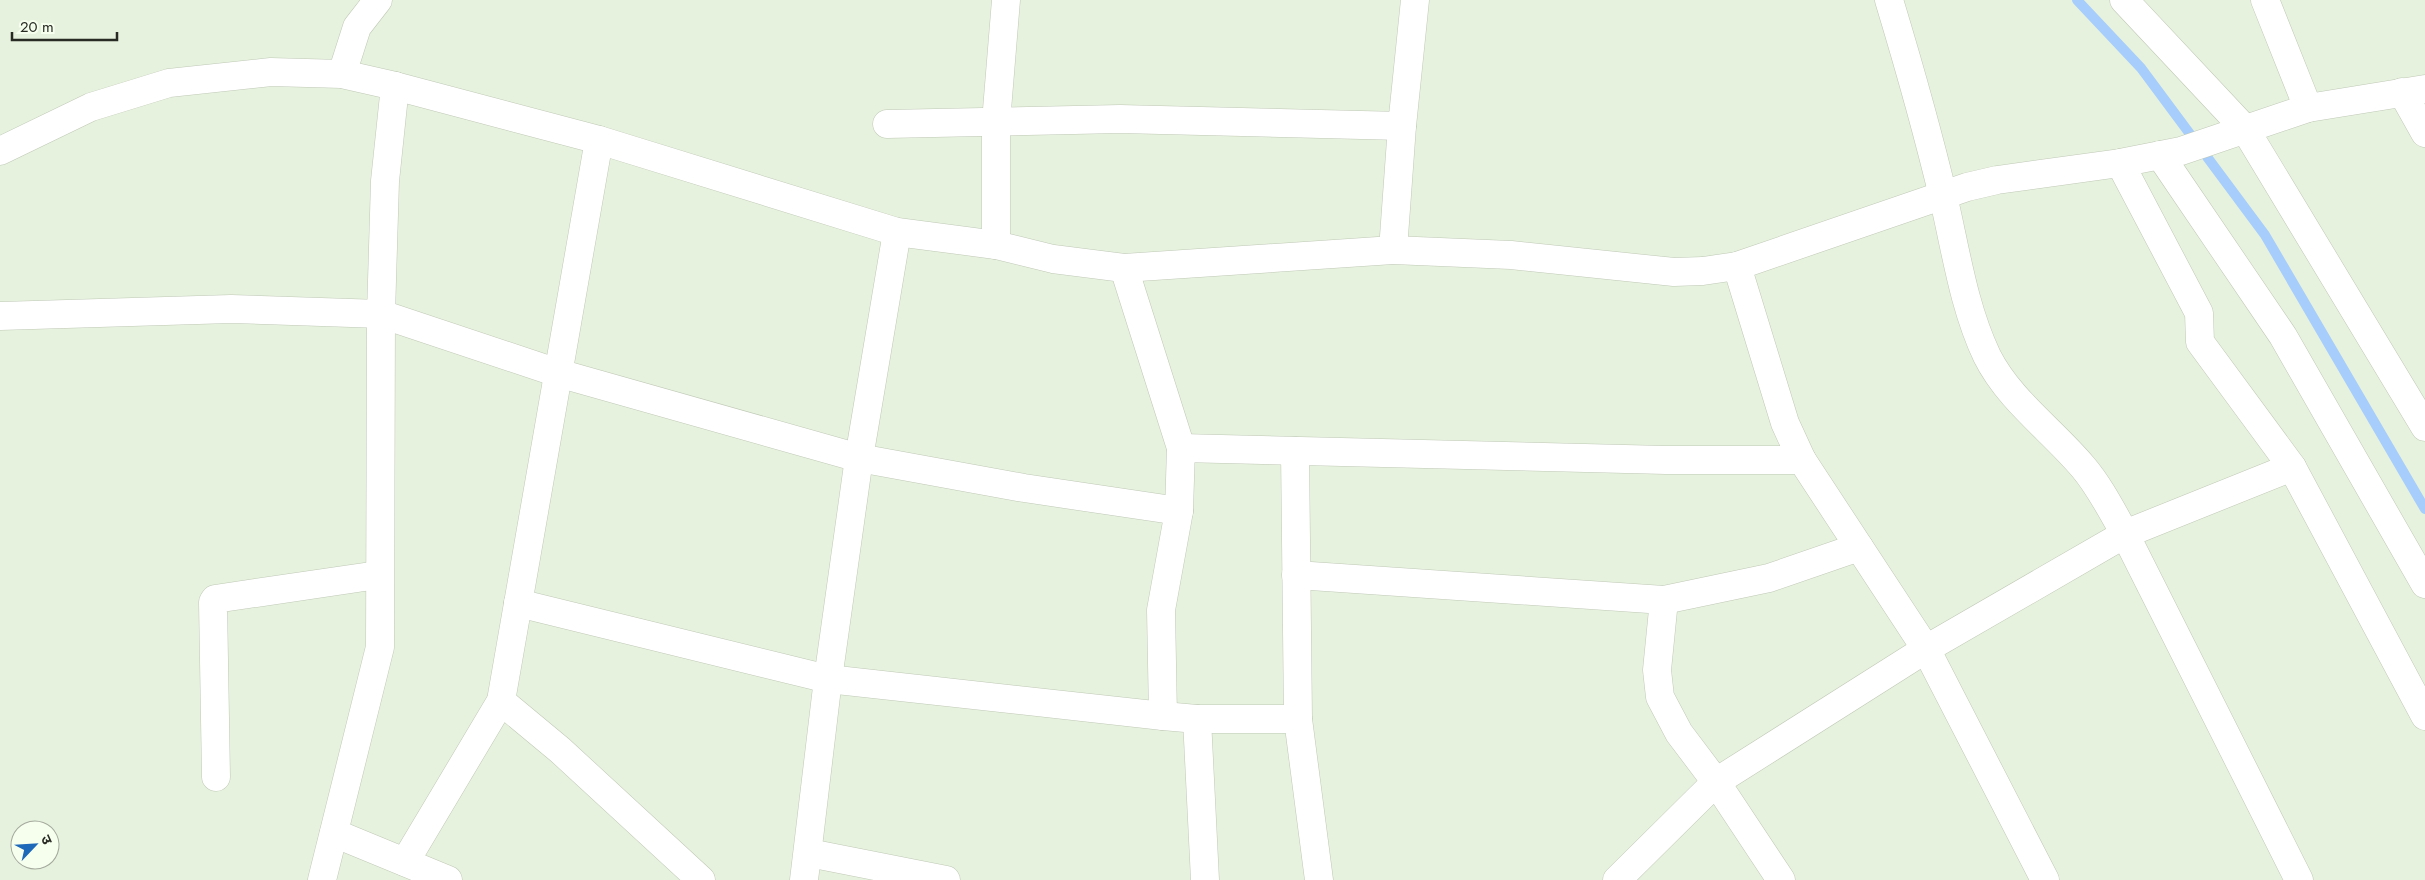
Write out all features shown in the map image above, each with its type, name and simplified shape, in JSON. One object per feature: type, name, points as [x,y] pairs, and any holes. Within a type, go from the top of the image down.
[{"type":"street","points":[[342,74],[357,27],[378,0]]},
{"type":"street","points":[[996,245],[996,122],[1006,0]]},
{"type":"street","points":[[1393,250],[1402,126],[1415,0]]},
{"type":"street","points":[[1889,0],[1943,196],[1969,305],[1987,356],[2008,390],[2083,467],[2097,485],[2125,534],[2299,880]]},
{"type":"street","points":[[2124,0],[2233,133],[2425,427]]},
{"type":"street","points":[[2265,0],[2308,108]]},
{"type":"street","points":[[0,151],[91,107],[169,83],[271,72],[342,74],[396,86],[599,140],[898,232],[996,245],[1053,259],[1124,268],[1393,250],[1510,255],[1674,272],[1704,272],[1737,266],[1966,187],[1997,180],[2120,163],[2171,153],[2308,108],[2414,91],[2425,133]]},
{"type":"street","points":[[322,880],[380,647],[378,575],[384,181],[396,86]]},
{"type":"street","points":[[887,124],[1120,120],[1402,126]]},
{"type":"street","points":[[405,862],[501,701],[599,140]]},
{"type":"street","points":[[2171,153],[2283,336],[2425,584]]},
{"type":"street","points":[[2120,163],[2199,313],[2200,342],[2292,467],[2425,716]]},
{"type":"street","points":[[804,880],[809,853],[828,679],[859,458],[898,232]]},
{"type":"street","points":[[1737,266],[1780,406],[1802,460],[1926,649],[2045,880]]},
{"type":"street","points":[[1124,268],[1181,448],[1179,511],[1161,610],[1163,716]]},
{"type":"street","points":[[0,316],[231,309],[381,314],[558,373],[859,458],[1024,488],[1179,511]]},
{"type":"street","points":[[1181,448],[1666,460],[1802,460]]},
{"type":"street","points":[[1295,451],[1298,719],[1319,880]]},
{"type":"street","points":[[1617,880],[1716,782],[1926,649],[2125,534],[2292,467]]},
{"type":"street","points":[[1296,575],[1664,600],[1769,578],[1859,547]]},
{"type":"street","points":[[216,777],[213,602],[215,599],[378,575]]},
{"type":"street","points":[[1664,600],[1657,670],[1660,697],[1679,733],[1716,782],[1781,880]]},
{"type":"street","points":[[518,603],[828,679],[1197,719],[1298,719]]},
{"type":"street","points":[[501,701],[560,750],[701,880]]},
{"type":"street","points":[[1197,719],[1204,880]]},
{"type":"street","points":[[334,833],[448,880]]},
{"type":"street","points":[[809,853],[946,880]]},
{"type":"waterway","points":[[2077,0],[2141,68],[2265,235],[2425,509]]}]
